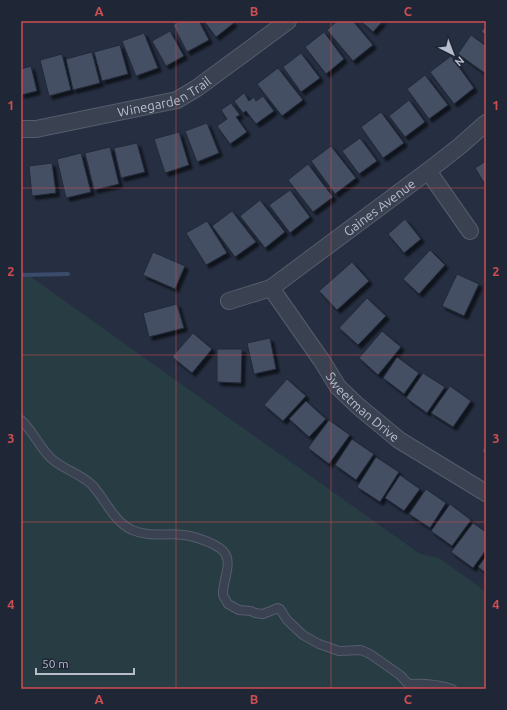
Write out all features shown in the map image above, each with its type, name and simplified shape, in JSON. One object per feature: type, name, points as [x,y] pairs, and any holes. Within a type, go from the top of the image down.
[{"type":"street","name":"Winegarden Trail","points":[[21,129],[36,129],[177,100],[197,88],[288,21]]},
{"type":"street","name":"Gaines Avenue","points":[[229,301],[270,288],[428,171],[486,123]]},
{"type":"street","points":[[428,171],[470,231]]},
{"type":"street","name":"Sweetman Drive","points":[[270,288],[322,361],[338,387],[358,406],[399,440],[486,493]]},
{"type":"lane","points":[[21,420],[47,454],[62,466],[88,481],[99,493],[112,512],[126,526],[133,530],[148,534],[185,535],[208,541],[222,549],[228,560],[223,595],[231,606],[239,610],[251,610],[259,614],[266,614],[278,608],[287,620],[303,634],[314,641],[339,651],[350,649],[361,650],[400,675],[410,686],[424,683],[440,685],[452,689]]},
{"type":"green space","points":[[21,270],[420,554],[439,558],[486,592],[486,689],[21,689]]},
{"type":"building","points":[[180,21],[199,21],[209,40],[187,52],[173,25]]},
{"type":"building","points":[[204,21],[232,21],[234,23],[216,37]]},
{"type":"building","points":[[337,21],[353,21],[373,45],[353,61],[327,30]]},
{"type":"building","points":[[361,21],[383,21],[373,32]]},
{"type":"building","points":[[486,25],[486,35],[481,32]]},
{"type":"building","points":[[170,31],[184,56],[166,66],[152,41]]},
{"type":"building","points":[[324,32],[344,59],[326,74],[305,47]]},
{"type":"building","points":[[144,33],[158,68],[136,76],[122,41]]},
{"type":"building","points":[[471,35],[486,46],[486,74],[458,54]]},
{"type":"building","points":[[120,45],[128,74],[102,81],[94,52]]},
{"type":"building","points":[[92,52],[100,83],[73,90],[66,59]]},
{"type":"building","points":[[301,53],[320,78],[301,92],[283,67]]},
{"type":"building","points":[[62,54],[71,90],[49,96],[40,60]]},
{"type":"building","points":[[451,56],[474,88],[454,104],[430,72]]},
{"type":"building","points":[[31,66],[37,91],[21,95],[21,69]]},
{"type":"building","points":[[278,68],[303,100],[282,116],[257,84]]},
{"type":"building","points":[[425,75],[448,105],[429,119],[407,89]]},
{"type":"building","points":[[244,93],[249,101],[254,97],[256,101],[263,96],[274,111],[256,124],[246,111],[243,113],[234,101]]},
{"type":"building","points":[[409,100],[425,122],[405,137],[389,116]]},
{"type":"building","points":[[231,103],[240,115],[236,117],[247,132],[230,144],[217,126],[227,119],[221,110]]},
{"type":"building","points":[[381,112],[404,143],[383,158],[361,127]]},
{"type":"building","points":[[207,123],[219,153],[197,162],[185,131]]},
{"type":"building","points":[[179,132],[189,165],[165,173],[154,139]]},
{"type":"building","points":[[360,138],[377,161],[359,174],[342,151]]},
{"type":"building","points":[[137,143],[145,172],[121,178],[114,148]]},
{"type":"building","points":[[331,146],[356,178],[335,194],[311,161]]},
{"type":"building","points":[[110,147],[119,184],[94,190],[85,153]]},
{"type":"building","points":[[81,153],[91,192],[66,198],[57,159]]},
{"type":"building","points":[[486,161],[486,186],[475,168]]},
{"type":"building","points":[[52,163],[56,193],[32,196],[29,166]]},
{"type":"building","points":[[308,164],[333,197],[313,212],[288,180]]},
{"type":"building","points":[[290,190],[310,217],[290,233],[269,205]]},
{"type":"building","points":[[260,200],[285,232],[265,248],[240,216]]},
{"type":"building","points":[[232,211],[256,242],[235,257],[212,226]]},
{"type":"building","points":[[405,219],[421,239],[404,253],[388,234]]},
{"type":"building","points":[[207,221],[227,253],[206,265],[186,233]]},
{"type":"building","points":[[430,250],[445,265],[419,294],[403,279]]},
{"type":"building","points":[[153,252],[185,266],[175,289],[143,275]]},
{"type":"building","points":[[352,262],[369,281],[337,310],[319,291]]},
{"type":"building","points":[[457,274],[479,284],[464,316],[442,306]]},
{"type":"building","points":[[367,298],[386,316],[358,345],[339,328]]},
{"type":"building","points":[[177,304],[184,328],[149,337],[143,313]]},
{"type":"building","points":[[382,331],[401,347],[378,375],[359,358]]},
{"type":"building","points":[[193,333],[212,349],[192,373],[172,357]]},
{"type":"building","points":[[270,338],[276,369],[254,374],[247,343]]},
{"type":"building","points":[[217,349],[242,349],[241,383],[217,382]]},
{"type":"building","points":[[397,357],[419,373],[404,394],[383,378]]},
{"type":"building","points":[[423,373],[445,387],[427,413],[406,398]]},
{"type":"building","points":[[287,379],[306,396],[283,421],[264,405]]},
{"type":"building","points":[[450,386],[471,401],[453,427],[431,413]]},
{"type":"building","points":[[306,401],[326,419],[309,437],[289,419]]},
{"type":"building","points":[[329,420],[350,435],[329,464],[308,448]]},
{"type":"building","points":[[352,439],[374,454],[356,480],[335,465]]},
{"type":"building","points":[[486,444],[486,454],[482,451]]},
{"type":"building","points":[[376,457],[399,472],[380,502],[357,487]]},
{"type":"building","points":[[400,475],[420,489],[404,511],[385,498]]},
{"type":"building","points":[[426,489],[446,503],[430,528],[409,514]]},
{"type":"building","points":[[450,504],[471,520],[452,546],[431,531]]},
{"type":"building","points":[[473,523],[486,532],[486,550],[473,568],[451,552]]},
{"type":"building","points":[[486,556],[486,573],[478,567]]},
{"type":"waterway","points":[[21,275],[68,274]]}]
